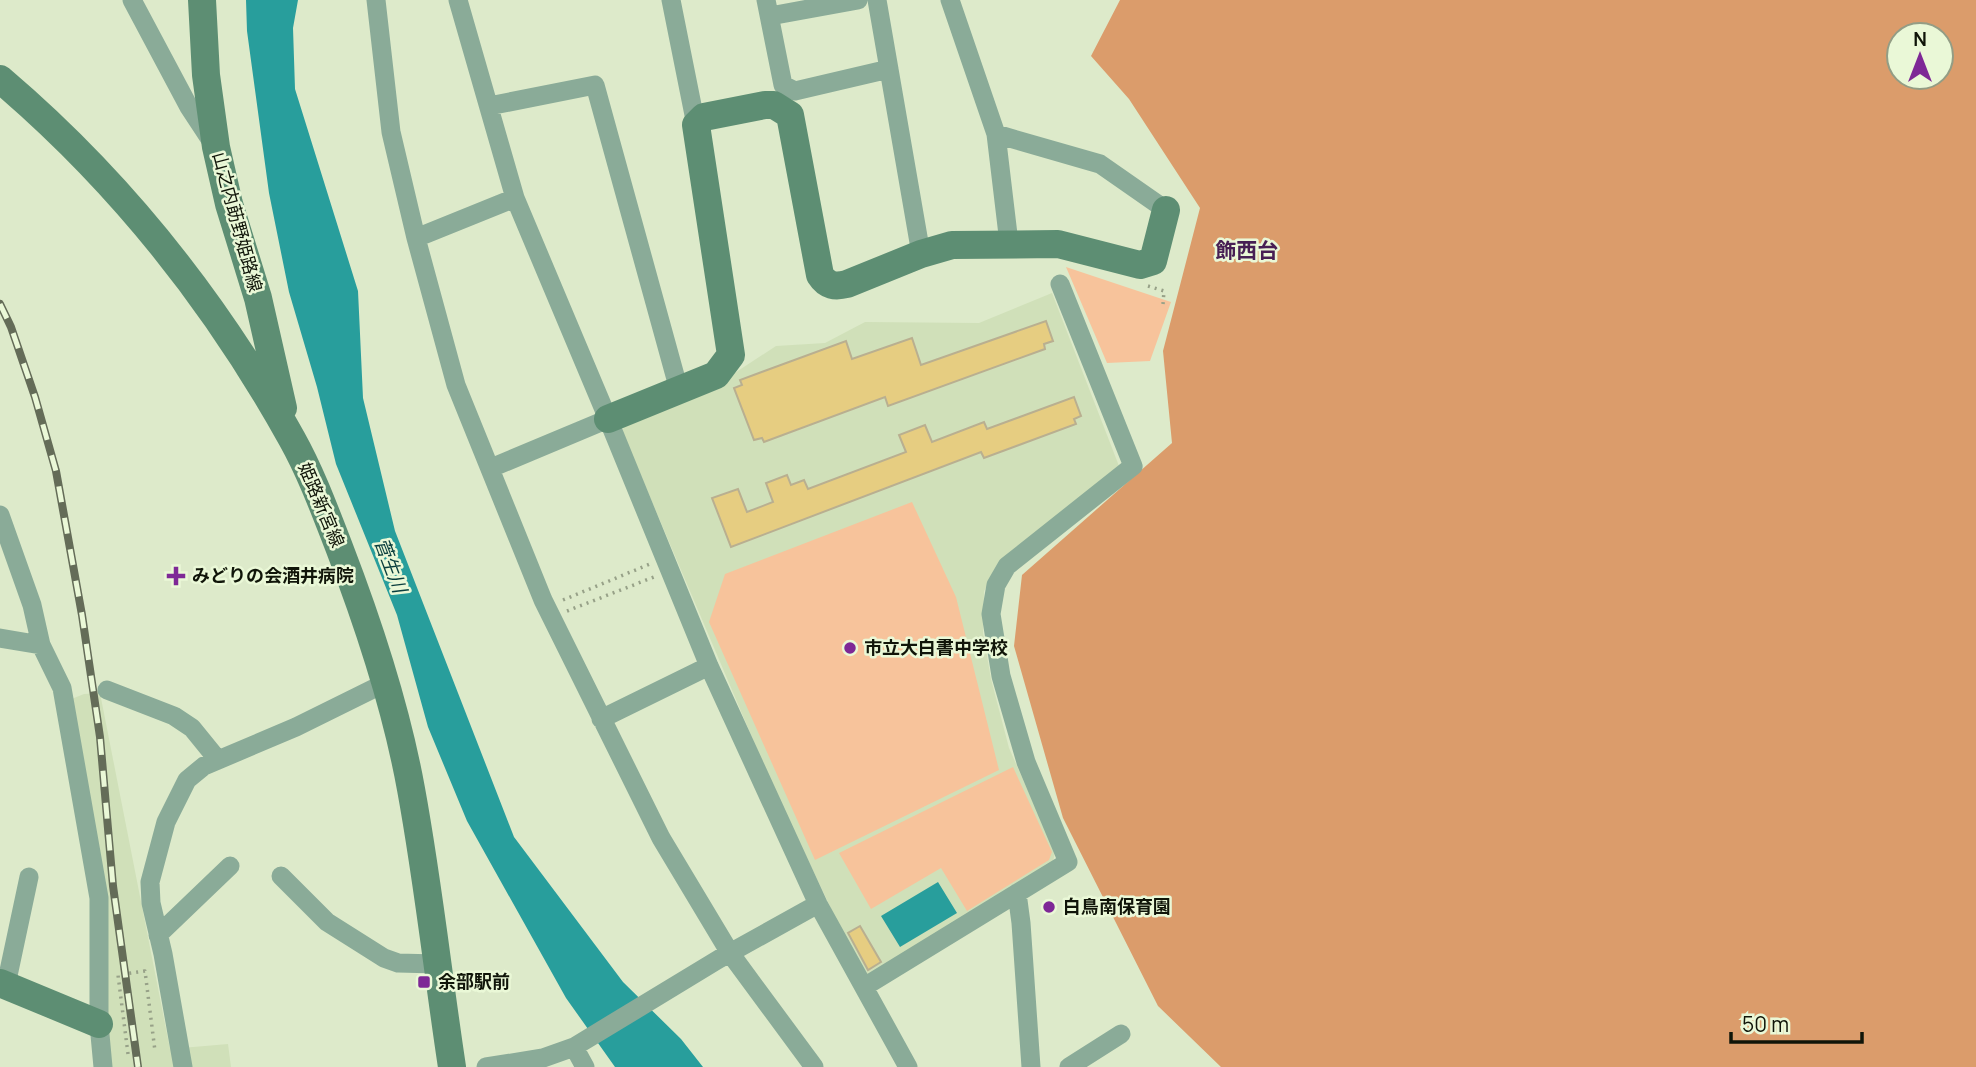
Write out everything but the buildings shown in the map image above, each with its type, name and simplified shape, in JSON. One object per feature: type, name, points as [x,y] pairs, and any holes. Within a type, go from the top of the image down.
[{"type":"main road","name":"山之内莇野姫路線","points":[[202,0],[206,75],[216,147],[229,204],[258,298],[293,441]]},
{"type":"main road","name":"姫路新宮線","points":[[0,79],[82,153],[180,266],[293,441],[348,571],[385,683],[411,788],[452,1067]]},
{"type":"main road","points":[[608,419],[716,375],[730,355],[696,125],[704,117],[765,105],[774,105],[790,115],[820,275],[825,283],[836,286],[952,245],[1058,244],[1140,265],[1153,261],[1166,210]]},
{"type":"main road","points":[[222,328],[243,337],[265,331]]},
{"type":"main road","points":[[3,984],[99,1024]]},
{"type":"street","points":[[132,0],[189,107],[216,147]]},
{"type":"street","points":[[376,0],[391,132],[416,239],[456,384],[549,612],[601,719],[725,956],[814,1067]]},
{"type":"street","points":[[458,0],[515,198],[709,666],[818,904],[908,1067]]},
{"type":"street","points":[[671,0],[696,125]]},
{"type":"street","points":[[858,0],[768,8],[783,85],[795,91],[889,69]]},
{"type":"street","points":[[877,0],[921,254]]},
{"type":"street","points":[[950,0],[996,134],[1009,243]]},
{"type":"street","points":[[489,106],[595,85],[679,390]]},
{"type":"street","points":[[996,134],[1100,164],[1166,210]]},
{"type":"street","points":[[416,239],[515,198]]},
{"type":"street","points":[[864,987],[1068,862],[1026,762],[1001,676],[990,614],[996,585],[1007,566],[1133,466],[1060,284]]},
{"type":"street","points":[[491,468],[608,419]]},
{"type":"street","points":[[0,515],[32,605],[41,645],[62,688],[99,898],[99,1024],[103,1067]]},
{"type":"street","points":[[0,638],[41,645]]},
{"type":"street","points":[[601,719],[709,666]]},
{"type":"street","points":[[183,1067],[150,903],[150,882],[166,822],[187,780],[204,766],[296,727],[385,683]]},
{"type":"street","points":[[107,690],[174,716],[192,728],[218,760]]},
{"type":"street","points":[[158,935],[230,866]]},
{"type":"street","points":[[281,876],[327,922],[384,958],[398,963],[437,964]]},
{"type":"street","points":[[3,984],[29,877]]},
{"type":"street","points":[[1017,893],[1031,1067]]},
{"type":"street","points":[[486,1067],[543,1058],[578,1044],[818,904]]},
{"type":"street","points":[[1069,1067],[1121,1034]]},
{"type":"street","points":[[578,1044],[585,1067]]},
{"type":"path","points":[[549,612],[667,564]]},
{"type":"path","points":[[549,612],[667,564]]},
{"type":"path","points":[[128,1054],[118,975],[145,971],[155,1051]]},
{"type":"shaded area","points":[[1120,0],[1976,0],[1976,1067],[1221,1067],[1158,1006],[1063,818],[1014,646],[1022,575],[1172,443],[1163,351],[1200,208],[1129,99],[1091,56]]},
{"type":"shaded area","points":[[1066,267],[1171,302],[1150,361],[1107,363]]},
{"type":"shaded area","name":"市立大白書中学校","points":[[1052,293],[1119,466],[1002,560],[984,591],[983,633],[991,679],[1009,748],[1055,852],[1053,862],[868,976],[837,921],[771,782],[622,431],[627,422],[718,384],[776,346],[825,343],[865,322],[979,323]]},
{"type":"shaded area","points":[[912,502],[956,597],[999,770],[815,860],[709,622],[725,574]]},
{"type":"shaded area","points":[[100,693],[170,1049],[228,1044],[231,1067],[110,1067],[69,700],[84,694]]},
{"type":"shaded area","points":[[1013,767],[1052,852],[1049,860],[967,911],[941,868],[871,909],[839,853]]},
{"type":"water","name":"菅生川","points":[[246,0],[298,0],[293,28],[295,89],[358,291],[363,398],[395,531],[514,837],[623,982],[681,1039],[703,1067],[615,1067],[566,998],[467,821],[428,727],[397,615],[336,464],[289,292],[269,193],[247,31]]},
{"type":"water","points":[[938,882],[957,913],[900,947],[881,916]]},
{"type":"railway","points":[[0,304],[11,327],[35,397],[56,471],[82,615],[100,737],[113,886],[138,1067]]},
{"type":"place","name":"みどりの会酒井病院","points":[[176,576]]},
{"type":"place","name":"市立大白書中学校","points":[[850,648]]},
{"type":"place","name":"白鳥南保育園","points":[[1049,907]]},
{"type":"place","name":"余部駅前","points":[[424,982]]},
{"type":"district","name":"飾西台","points":[[1247,251]]}]
